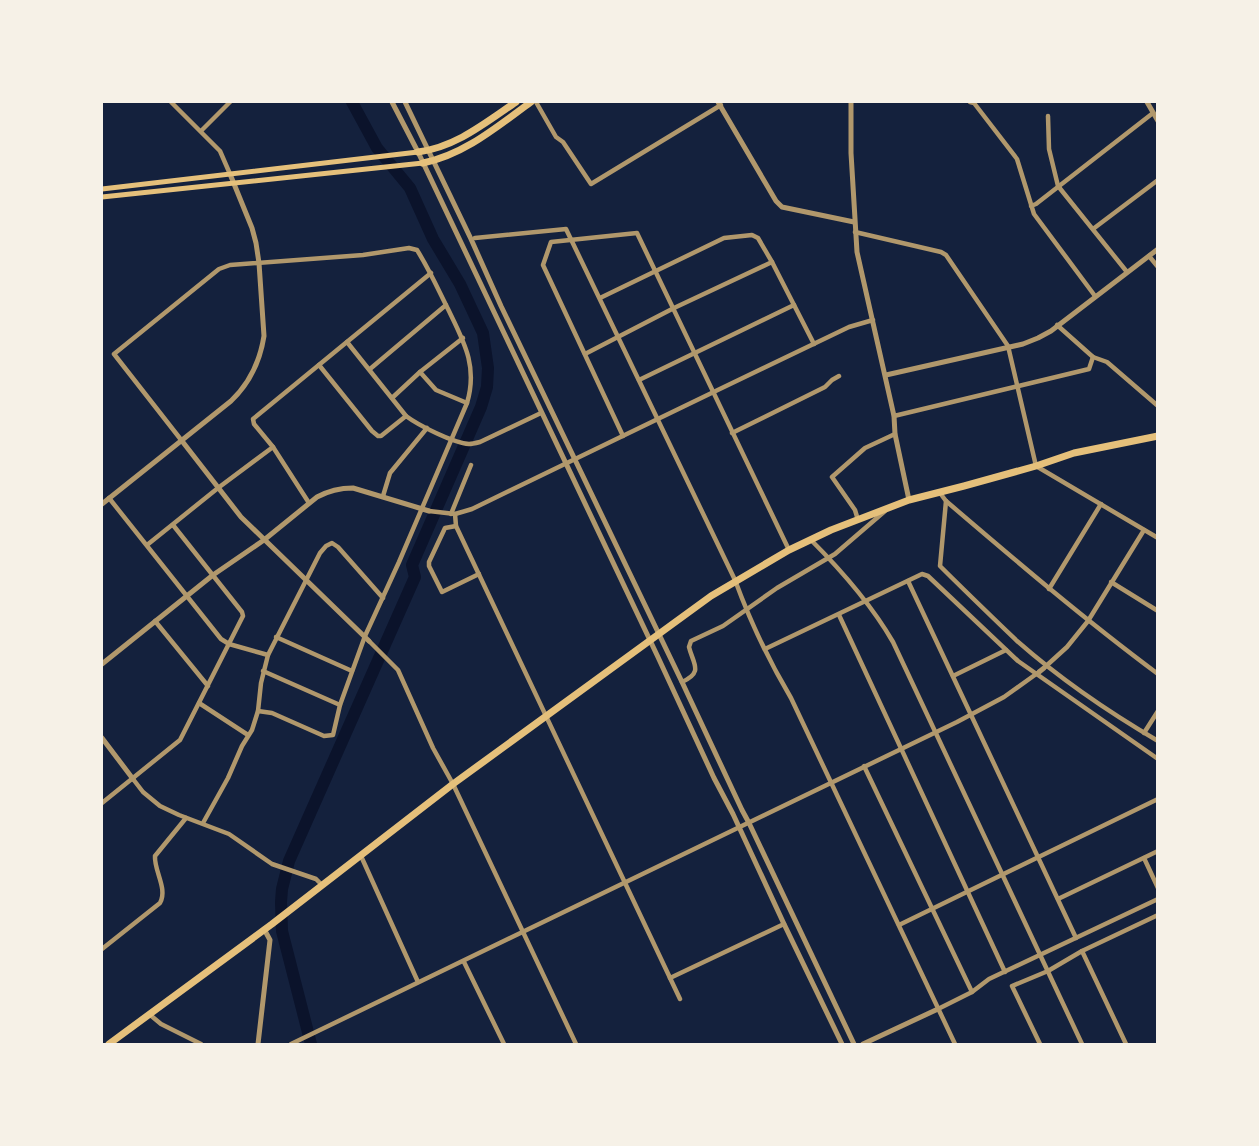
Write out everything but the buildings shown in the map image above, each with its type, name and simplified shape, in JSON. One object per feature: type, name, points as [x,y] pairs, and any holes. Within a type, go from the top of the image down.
[{"type":"highway","points":[[418,152],[440,148],[456,141],[516,102]]},
{"type":"highway","points":[[423,163],[471,145],[533,102]]},
{"type":"highway","points":[[109,1045],[453,784],[735,580],[810,540],[909,500],[1074,453],[1157,436]]},
{"type":"main road","points":[[102,188],[418,152]]},
{"type":"main road","points":[[102,197],[423,163]]},
{"type":"street","points":[[102,504],[239,393],[256,364],[264,336],[259,263],[252,228],[219,151],[171,102]]},
{"type":"street","points":[[201,131],[230,102]]},
{"type":"street","points":[[391,102],[418,152],[842,1045]]},
{"type":"street","points":[[405,102],[855,1045]]},
{"type":"street","points":[[533,102],[556,137],[564,142],[591,184],[719,103],[775,201],[782,207],[854,222]]},
{"type":"street","points":[[851,102],[850,153],[854,232],[859,264],[886,375],[909,500]]},
{"type":"street","points":[[973,102],[1017,159],[1034,214],[1095,296]]},
{"type":"street","points":[[1031,206],[1156,116],[1147,102]]},
{"type":"street","points":[[1048,116],[1049,149],[1058,186],[1127,272]]},
{"type":"street","points":[[1093,229],[1157,180]]},
{"type":"street","points":[[475,238],[566,229],[955,1045]]},
{"type":"street","points":[[854,232],[946,255],[1007,346],[1036,466],[1157,538]]},
{"type":"street","points":[[623,436],[542,265],[551,242],[637,233],[789,550]]},
{"type":"street","points":[[600,298],[724,238],[752,235],[758,238],[772,262],[814,344]]},
{"type":"street","points":[[258,711],[272,713],[329,737],[333,735],[352,671],[367,638],[421,509],[453,440],[467,403],[472,375],[469,354],[430,273],[417,250],[413,248],[363,255],[230,265],[219,270],[114,354],[241,517],[264,540],[367,638],[385,655],[398,670],[576,1045]]},
{"type":"street","points":[[886,375],[1023,344],[1038,338],[1157,249]]},
{"type":"street","points":[[1149,256],[1157,267]]},
{"type":"street","points":[[585,354],[772,262]]},
{"type":"street","points":[[309,503],[253,419],[430,273]]},
{"type":"street","points":[[370,369],[446,305]]},
{"type":"street","points":[[639,380],[794,305]]},
{"type":"street","points":[[102,664],[214,575],[326,492],[354,488],[421,509],[451,514],[472,509],[814,344],[860,323],[873,320]]},
{"type":"street","points":[[1057,326],[1093,356],[1107,362],[1157,406]]},
{"type":"street","points":[[392,398],[463,338]]},
{"type":"street","points":[[347,342],[413,422],[453,440],[471,444],[480,442],[541,413]]},
{"type":"street","points":[[894,416],[1089,369],[1093,356]]},
{"type":"street","points":[[319,365],[375,434],[381,436],[406,415]]},
{"type":"street","points":[[420,372],[436,390],[467,403]]},
{"type":"street","points":[[733,433],[825,387],[839,376]]},
{"type":"street","points":[[383,496],[390,472],[427,428]]},
{"type":"street","points":[[858,520],[855,510],[832,477],[865,449],[895,434]]},
{"type":"street","points":[[147,545],[273,447]]},
{"type":"street","points":[[471,465],[451,514],[680,999]]},
{"type":"street","points":[[940,493],[1049,589],[1157,674]]},
{"type":"street","points":[[110,498],[221,639],[229,644],[268,654]]},
{"type":"street","points":[[946,501],[940,566],[1018,641],[1042,670],[1157,759]]},
{"type":"street","points":[[1049,589],[1101,504]]},
{"type":"street","points":[[682,682],[696,672],[689,646],[691,641],[723,626],[777,587],[829,558],[889,509]]},
{"type":"street","points":[[102,803],[180,740],[243,616],[173,525]]},
{"type":"street","points":[[456,526],[445,528],[429,566],[442,592],[479,574]]},
{"type":"street","points":[[291,1045],[1004,697],[1042,670],[1067,647],[1088,621],[1144,530]]},
{"type":"street","points":[[810,540],[866,601],[893,642],[1082,1045]]},
{"type":"street","points":[[203,823],[252,730],[268,654],[324,548],[332,543],[338,547],[383,598]]},
{"type":"street","points":[[765,649],[922,574],[928,576],[1006,649],[1157,741]]},
{"type":"street","points":[[908,581],[1076,938]]},
{"type":"street","points":[[1111,582],[1157,611]]},
{"type":"street","points":[[839,614],[1005,972]]},
{"type":"street","points":[[155,621],[208,686]]},
{"type":"street","points":[[276,638],[352,671]]},
{"type":"street","points":[[953,676],[1006,649]]},
{"type":"street","points":[[263,671],[340,705]]},
{"type":"street","points":[[199,703],[248,735]]},
{"type":"street","points":[[1144,733],[1157,710]]},
{"type":"street","points":[[102,738],[151,800],[186,818],[229,834],[266,860],[316,879],[322,885]]},
{"type":"street","points":[[864,766],[972,992]]},
{"type":"street","points":[[899,925],[1157,799]]},
{"type":"street","points":[[102,949],[160,903],[163,892],[155,856],[186,818]]},
{"type":"street","points":[[1058,899],[1157,851]]},
{"type":"street","points":[[360,856],[418,982]]},
{"type":"street","points":[[1144,858],[1157,888]]},
{"type":"street","points":[[863,1045],[972,992],[989,979],[1157,899]]},
{"type":"street","points":[[1040,1045],[1012,986],[1048,971],[1082,951],[1157,915]]},
{"type":"street","points":[[670,978],[784,924]]},
{"type":"street","points":[[258,1045],[270,940],[268,926]]},
{"type":"street","points":[[1082,951],[1126,1045]]},
{"type":"street","points":[[464,962],[504,1045]]},
{"type":"street","points":[[149,1014],[161,1024],[201,1045]]},
{"type":"waterway","points":[[311,1044],[282,931],[282,889],[289,861],[415,577],[412,565],[481,407],[487,387],[488,368],[483,333],[460,284],[433,239],[410,188],[377,148],[352,102]]}]
